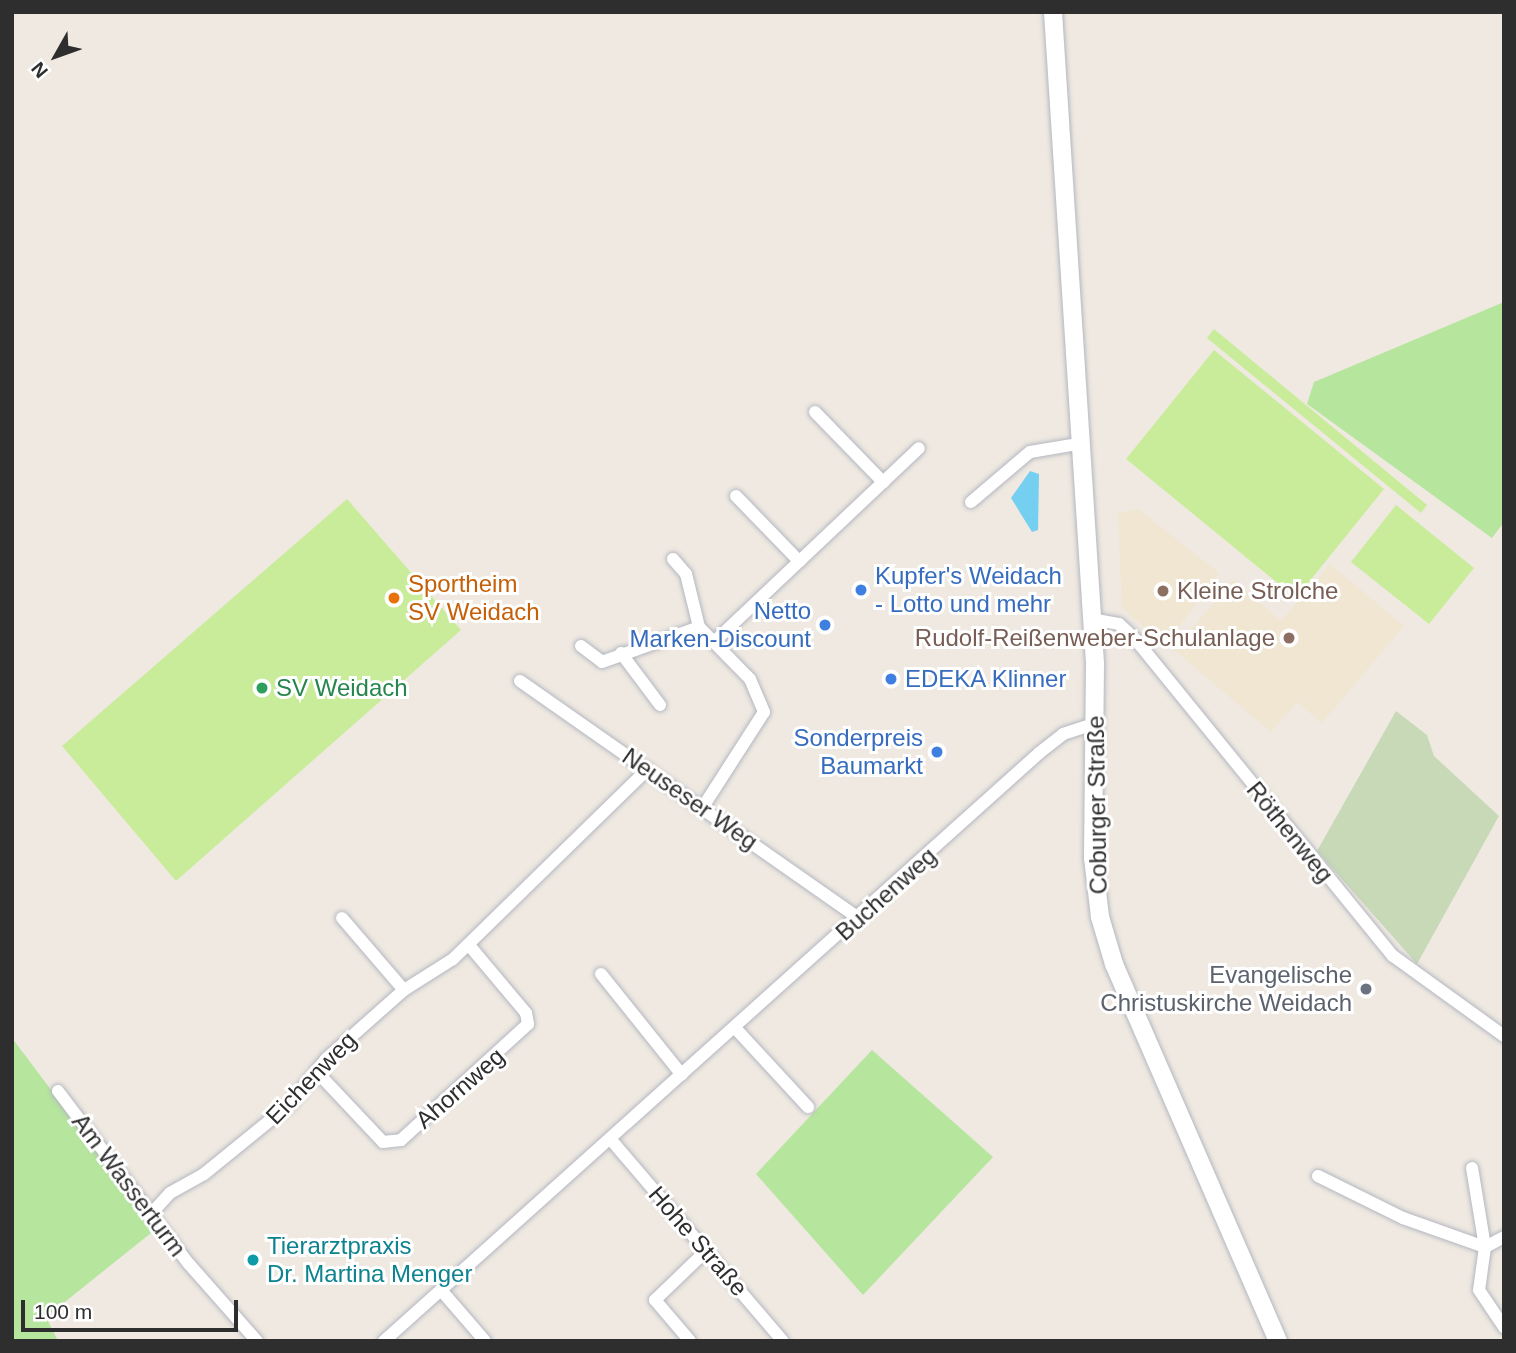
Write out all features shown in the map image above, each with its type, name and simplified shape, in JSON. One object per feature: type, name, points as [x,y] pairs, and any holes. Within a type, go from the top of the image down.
[{"type":"main road","name":"Coburger Straße","points":[[1053,12],[1091,619],[1094,724],[1093,858],[1107,946],[1278,1341]]},
{"type":"street","points":[[815,412],[883,482]]},
{"type":"street","points":[[971,502],[1030,452],[1078,444]]},
{"type":"street","points":[[716,640],[919,448]]},
{"type":"street","points":[[736,496],[799,561]]},
{"type":"street","points":[[673,559],[686,574],[699,628],[716,640],[750,679],[764,712],[703,807]]},
{"type":"street","name":"Röthenweg","points":[[1091,619],[1119,624],[1136,640],[1393,956],[1504,1035]]},
{"type":"street","points":[[581,646],[602,662],[621,653],[699,628]]},
{"type":"street","points":[[621,653],[660,705]]},
{"type":"street","name":"Neuseser Weg","points":[[520,681],[859,918]]},
{"type":"street","name":"Buchenweg","points":[[384,1341],[612,1141],[682,1075],[737,1030],[1039,753],[1063,734],[1094,724]]},
{"type":"street","name":"Eichenweg","points":[[151,1214],[170,1193],[277,1116],[317,1072],[404,990],[434,975],[469,945],[648,769]]},
{"type":"street","points":[[342,918],[404,990]]},
{"type":"street","name":"Ahornweg","points":[[317,1072],[383,1142],[401,1140],[528,1024],[526,1013],[469,945]]},
{"type":"street","points":[[601,974],[682,1075]]},
{"type":"street","points":[[737,1030],[808,1107]]},
{"type":"street","name":"Am Wasserturm","points":[[58,1091],[151,1214],[257,1341]]},
{"type":"street","name":"Hohe Straße","points":[[612,1141],[783,1341]]},
{"type":"street","points":[[1472,1168],[1485,1247],[1479,1290],[1504,1326]]},
{"type":"street","points":[[1318,1176],[1403,1218],[1485,1247],[1504,1237]]},
{"type":"street","points":[[690,1341],[655,1300],[706,1251]]},
{"type":"street","points":[[441,1290],[485,1341]]},
{"type":"shaded area","name":"Kleine Strolche","points":[[1138,509],[1219,573],[1165,645],[1122,608],[1118,513]]},
{"type":"shaded area","name":"Rudolf-Reißenweber-Schulanlage","points":[[1330,564],[1404,626],[1322,723],[1297,702],[1271,732],[1174,650],[1233,580],[1281,621]]},
{"type":"green space","points":[[1504,302],[1504,522],[1492,538],[1307,404],[1314,382]]},
{"type":"green space","points":[[1214,329],[1427,505],[1421,513],[1207,338]]},
{"type":"green space","points":[[1214,350],[1384,489],[1296,598],[1126,459]]},
{"type":"green space","name":"SV Weidach","points":[[347,499],[461,630],[176,881],[62,746]]},
{"type":"green space","points":[[1396,505],[1474,568],[1429,624],[1351,562]]},
{"type":"green space","points":[[1396,711],[1427,735],[1434,756],[1499,816],[1417,964],[1317,851]]},
{"type":"green space","points":[[12,1038],[156,1229],[46,1317],[58,1341],[12,1341]]},
{"type":"green space","points":[[872,1050],[993,1157],[863,1295],[756,1174]]},
{"type":"water","points":[[1030,471],[1039,474],[1038,530],[1032,532],[1011,498]]},
{"type":"place","name":"Kupfer's Weidach - Lotto und mehr","points":[[861,590]]},
{"type":"place","name":"Kleine Strolche","points":[[1163,591]]},
{"type":"place","name":"Sportheim SV Weidach","points":[[394,598]]},
{"type":"place","name":"Netto Marken-Discount","points":[[825,625]]},
{"type":"place","name":"Rudolf-Reißenweber-Schulanlage","points":[[1289,638]]},
{"type":"place","name":"EDEKA Klinner","points":[[891,679]]},
{"type":"place","name":"SV Weidach","points":[[262,688]]},
{"type":"place","name":"Sonderpreis Baumarkt","points":[[937,752]]},
{"type":"place","name":"Evangelische Christuskirche Weidach","points":[[1366,989]]},
{"type":"place","name":"Tierarztpraxis Dr. Martina Menger","points":[[253,1260]]}]
